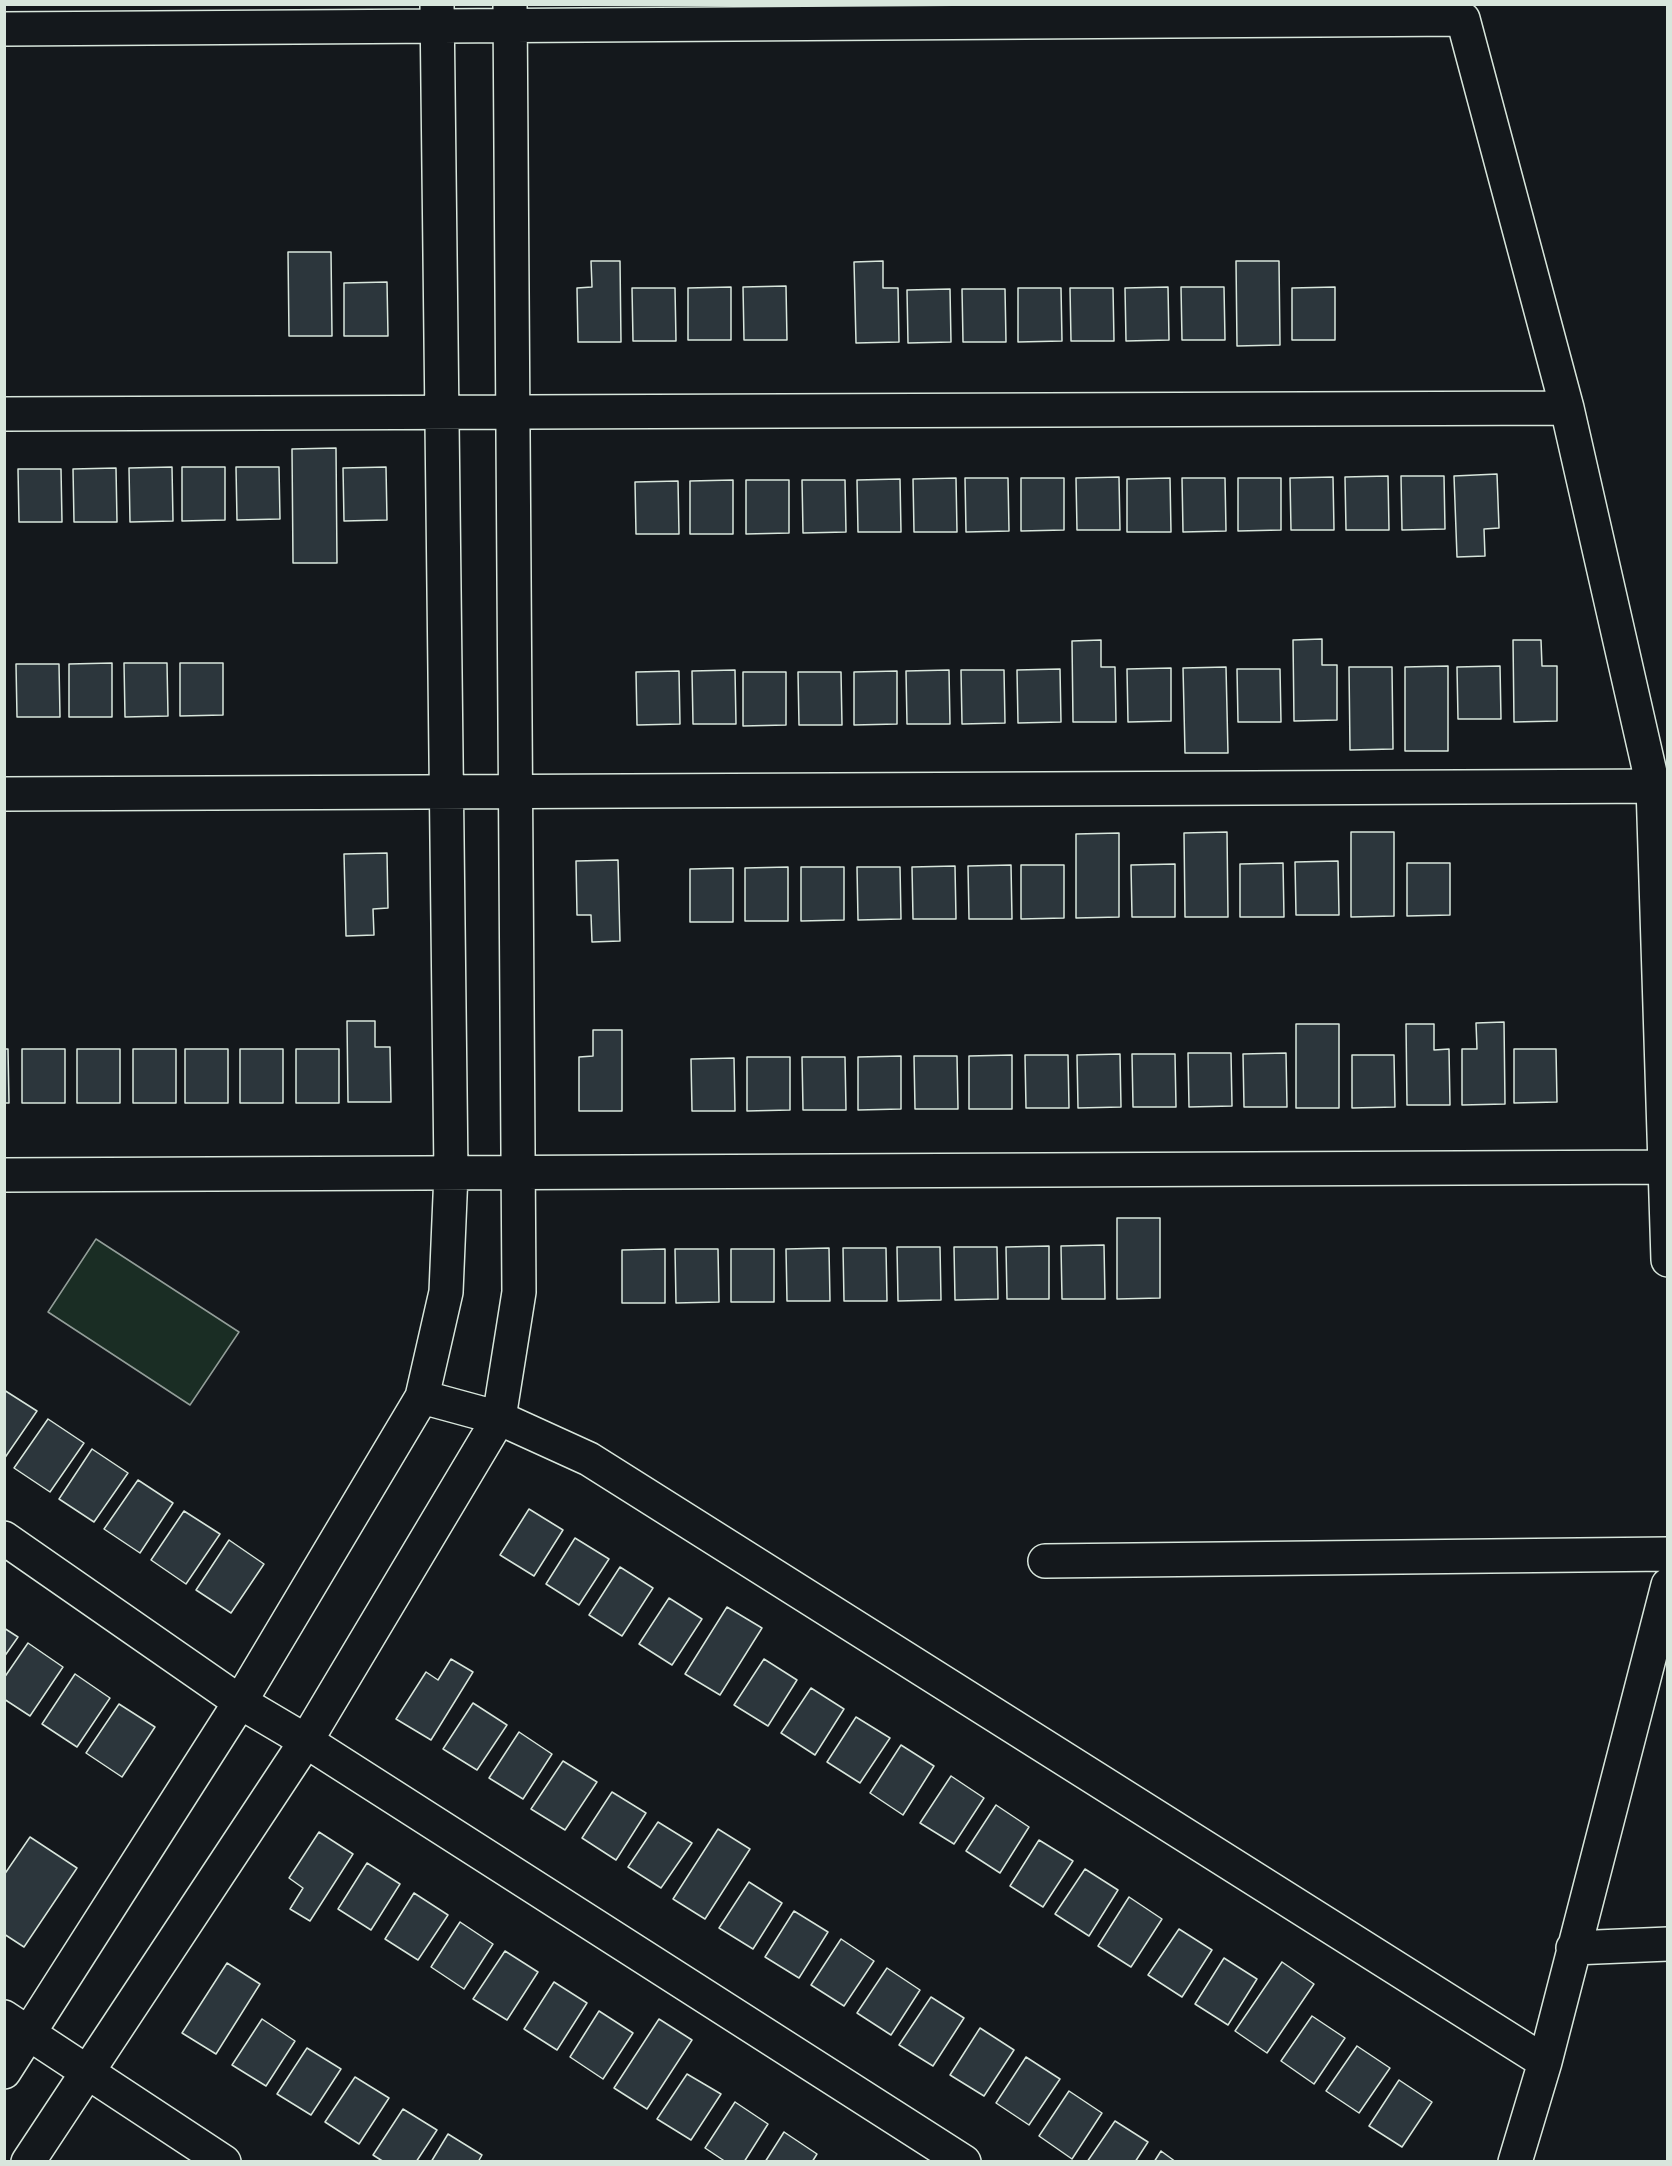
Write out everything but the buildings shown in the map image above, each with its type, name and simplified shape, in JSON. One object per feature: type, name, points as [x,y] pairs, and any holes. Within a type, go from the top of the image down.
[{"type":"street","points":[[4,2072],[17,2025],[240,1702],[422,1396],[446,1292],[451,1173],[437,15]]},
{"type":"street","points":[[4,29],[437,15],[1463,19],[1567,408],[1660,786],[1668,1260]]},
{"type":"street","points":[[28,2162],[306,1741],[499,1418],[519,1292],[510,15]]},
{"type":"street","points":[[4,414],[1567,408]]},
{"type":"street","points":[[4,794],[1660,786]]},
{"type":"street","points":[[4,1175],[1666,1167]]},
{"type":"street","points":[[422,1396],[499,1418],[589,1459],[1545,2062]]},
{"type":"street","points":[[4,1538],[240,1702],[306,1741],[964,2162]]},
{"type":"street","points":[[1045,1561],[1668,1554]]},
{"type":"street","points":[[1515,2162],[1545,2062],[1668,1585]]},
{"type":"street","points":[[1573,1948],[1668,1944]]},
{"type":"street","points":[[17,2025],[224,2162]]},
{"type":"green space","points":[[96,1239],[239,1332],[190,1405],[48,1312]]}]
